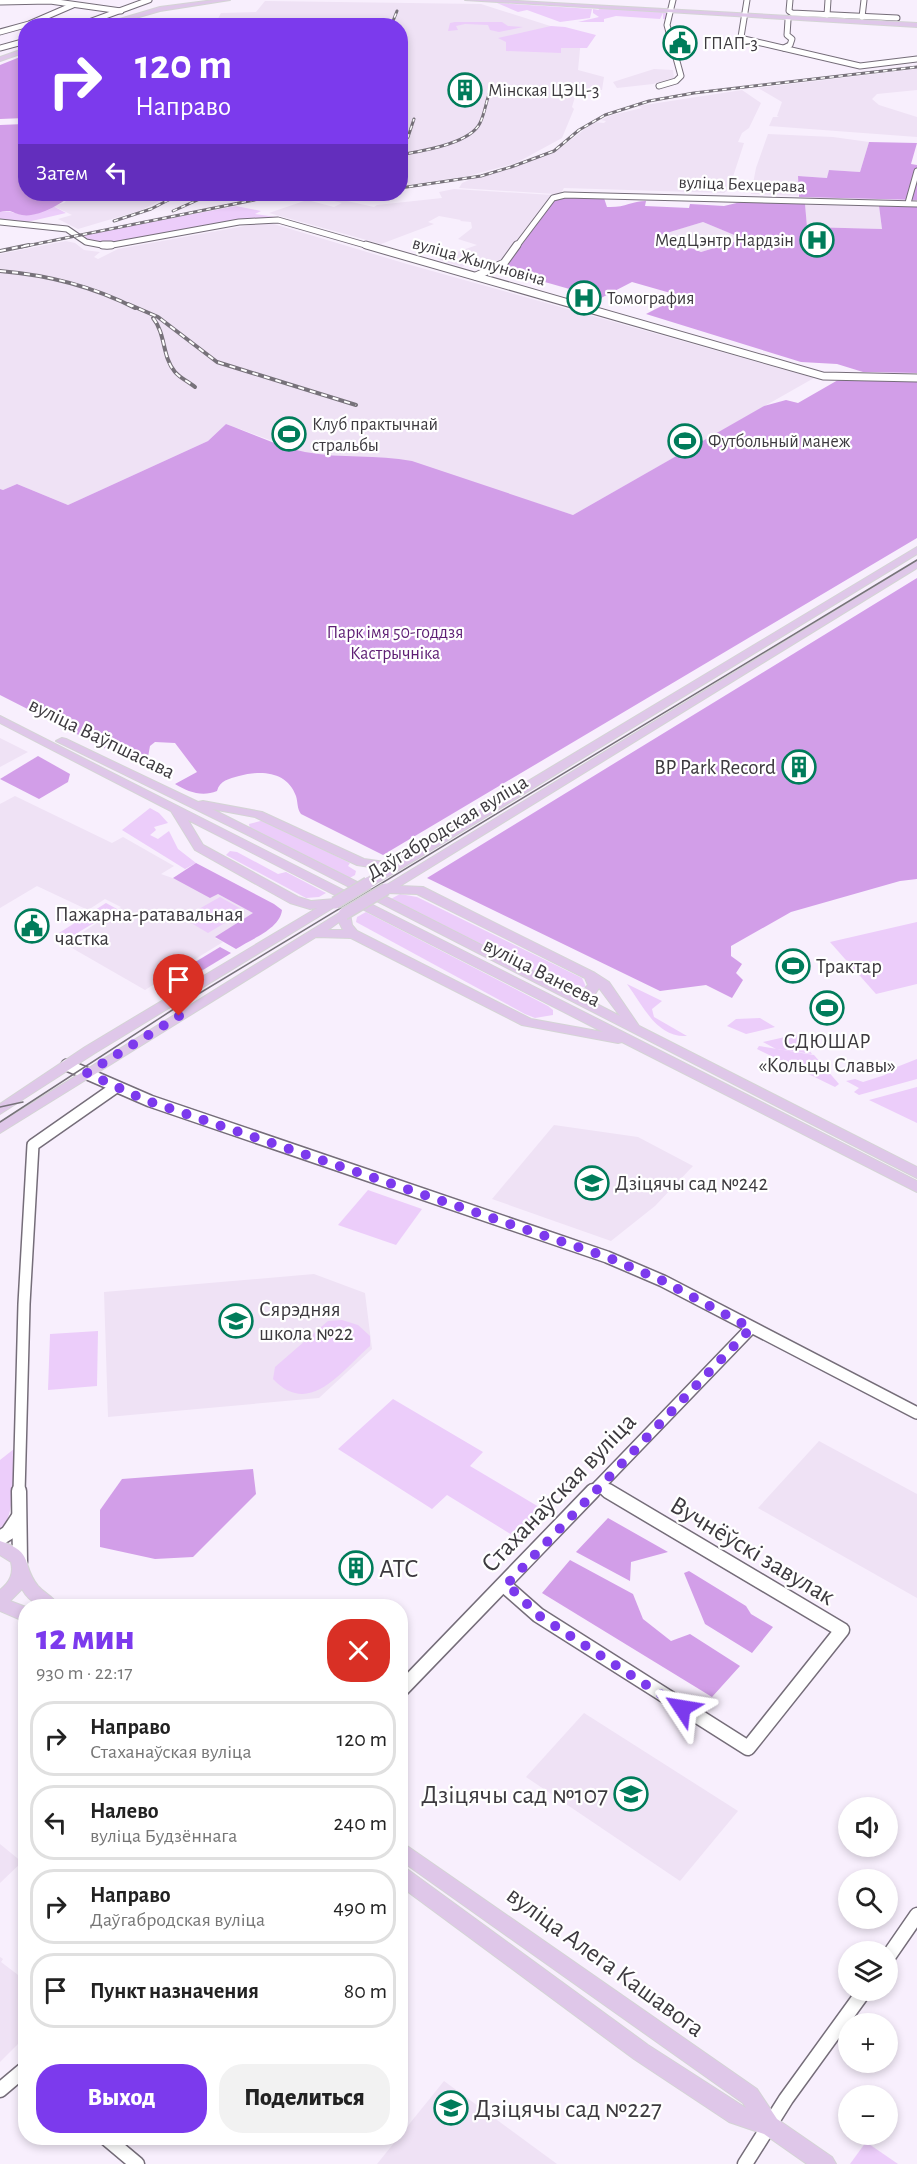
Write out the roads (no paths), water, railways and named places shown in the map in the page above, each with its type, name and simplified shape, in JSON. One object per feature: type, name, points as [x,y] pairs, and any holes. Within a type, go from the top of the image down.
[{"type":"main road","points":[[128,18],[160,9],[227,0]]},
{"type":"main road","points":[[468,0],[917,24]]},
{"type":"main road","points":[[0,59],[18,53]]},
{"type":"main road","name":"Даўгабродская вуліца","points":[[0,1110],[67,1065],[917,550]]},
{"type":"main road","name":"Даўгабродская вуліца","points":[[0,1129],[314,933],[917,564]]},
{"type":"main road","name":"вуліца Ваўпшасава","points":[[0,710],[181,805]]},
{"type":"main road","name":"вуліца Ваўпшасава","points":[[0,719],[149,794]]},
{"type":"main road","name":"вуліца Ванеева","points":[[149,794],[248,831],[560,998]]},
{"type":"main road","points":[[181,805],[269,818],[361,862],[371,871],[371,881]]},
{"type":"main road","points":[[181,805],[199,847],[294,900],[310,905],[335,903]]},
{"type":"main road","name":"вуліца Ванеева","points":[[181,805],[227,837],[917,1173]]},
{"type":"main road","points":[[248,831],[245,827],[246,821],[269,818]]},
{"type":"main road","points":[[199,847],[199,843],[206,837],[227,837]]},
{"type":"main road","points":[[361,862],[395,867]]},
{"type":"main road","points":[[409,875],[419,890]]},
{"type":"main road","points":[[386,889],[419,890],[590,976],[604,985],[641,1039]]},
{"type":"main road","points":[[294,900],[298,910],[298,925]]},
{"type":"main road","points":[[344,915],[346,925],[354,934],[533,1023],[641,1039]]},
{"type":"main road","points":[[314,933],[354,934]]},
{"type":"main road","points":[[533,1023],[558,1017],[560,998],[590,992],[594,985],[590,976]]},
{"type":"main road","name":"вуліца Ванеева","points":[[641,1039],[917,1187]]},
{"type":"main road","points":[[0,1548],[14,1555],[32,1591],[42,1599]]},
{"type":"main road","points":[[0,1599],[16,1587],[21,1568]]},
{"type":"main road","points":[[0,1604],[18,1612]]},
{"type":"main road","name":"вуліца Алега Кашавога","points":[[408,1855],[750,2096],[770,2126]]},
{"type":"main road","name":"вуліца Алега Кашавога","points":[[408,1881],[641,2052],[736,2115],[770,2126],[825,2164]]},
{"type":"street","points":[[43,18],[89,0]]},
{"type":"street","points":[[101,18],[149,0]]},
{"type":"street","points":[[659,86],[676,81],[681,76],[667,25],[673,0]]},
{"type":"street","points":[[747,0],[742,38],[856,65],[917,59]]},
{"type":"street","points":[[790,0],[789,12],[897,18]]},
{"type":"street","points":[[827,15],[828,0]]},
{"type":"street","points":[[862,16],[864,0]]},
{"type":"street","points":[[0,2],[50,1],[121,11]]},
{"type":"street","points":[[784,48],[790,45],[792,39],[787,34],[788,20]]},
{"type":"street","points":[[0,32],[18,27]]},
{"type":"street","points":[[0,48],[18,43]]},
{"type":"street","points":[[908,203],[917,171]]},
{"type":"street","name":"вуліца Бехцерава","points":[[476,276],[504,263],[553,198],[565,195],[917,204]]},
{"type":"street","name":"вуліца Жылуновіча","points":[[0,222],[67,229],[86,242],[107,246],[239,222],[278,220],[823,376],[917,378]]},
{"type":"street","points":[[67,1065],[116,1088],[607,1257],[663,1281],[917,1413]]},
{"type":"street","points":[[21,1568],[18,1518],[24,1304],[33,1145],[116,1088]]},
{"type":"street","name":"Стаханаўская вуліца","points":[[408,1683],[505,1586],[751,1328]]},
{"type":"street","name":"Вучнёўскі завулак","points":[[505,1586],[515,1592],[538,1615],[748,1748],[842,1630],[599,1486]]},
{"type":"street","points":[[0,1538],[8,1533],[18,1518]]},
{"type":"street","points":[[898,1943],[917,1915]]},
{"type":"street","points":[[745,2164],[857,2001]]},
{"type":"street","points":[[0,2090],[18,2075]]},
{"type":"street","points":[[114,2145],[137,2164]]},
{"type":"tram line","points":[[0,1122],[180,1005],[917,560]]},
{"type":"tram line","points":[[0,1107],[23,1102]]},
{"type":"railway","points":[[394,18],[397,11]]},
{"type":"railway","points":[[408,187],[481,176],[511,167],[554,151],[579,130],[605,115],[649,101],[694,93],[917,67]]},
{"type":"railway","points":[[408,153],[456,141],[475,130],[482,118],[492,87]]},
{"type":"railway","points":[[408,137],[414,119]]},
{"type":"railway","points":[[114,221],[151,209],[166,201]]},
{"type":"railway","points":[[173,211],[195,201]]},
{"type":"railway","points":[[21,247],[249,201]]},
{"type":"railway","points":[[0,251],[29,245]]},
{"type":"railway","points":[[0,271],[35,275],[69,283],[119,300],[135,308]]},
{"type":"railway","points":[[128,304],[158,317],[217,362],[356,405]]},
{"type":"railway","points":[[153,318],[160,331],[171,366],[177,374],[195,387]]},
{"type":"place","name":"ГПАП-3","points":[[680,43]]},
{"type":"place","name":"Мінская ЦЭЦ-3","points":[[465,90]]},
{"type":"place","name":"МедЦэнтр Нардзін","points":[[817,240]]},
{"type":"place","name":"Томография","points":[[584,298]]},
{"type":"place","name":"Клуб практычнай стральбы","points":[[289,434]]},
{"type":"place","name":"Футбольный манеж","points":[[685,441]]},
{"type":"place","name":"BP Park Record","points":[[799,767]]},
{"type":"place","name":"Пажарна-ратавальная частка","points":[[32,926]]},
{"type":"place","name":"Трактар","points":[[793,966]]},
{"type":"place","name":"СДЮШАР «Кольцы Славы»","points":[[827,1008]]},
{"type":"place","name":"Дзіцячы сад №242","points":[[592,1183]]},
{"type":"place","name":"Сярэдняя школа №22","points":[[236,1321]]},
{"type":"place","name":"АТС","points":[[356,1568]]},
{"type":"place","name":"Дзіцячы сад №107","points":[[631,1794]]},
{"type":"place","name":"Дзіцячы сад №227","points":[[451,2108]]},
{"type":"park label","name":"Парк імя 50-годдзя Кастрычніка","points":[[395,642]]}]
